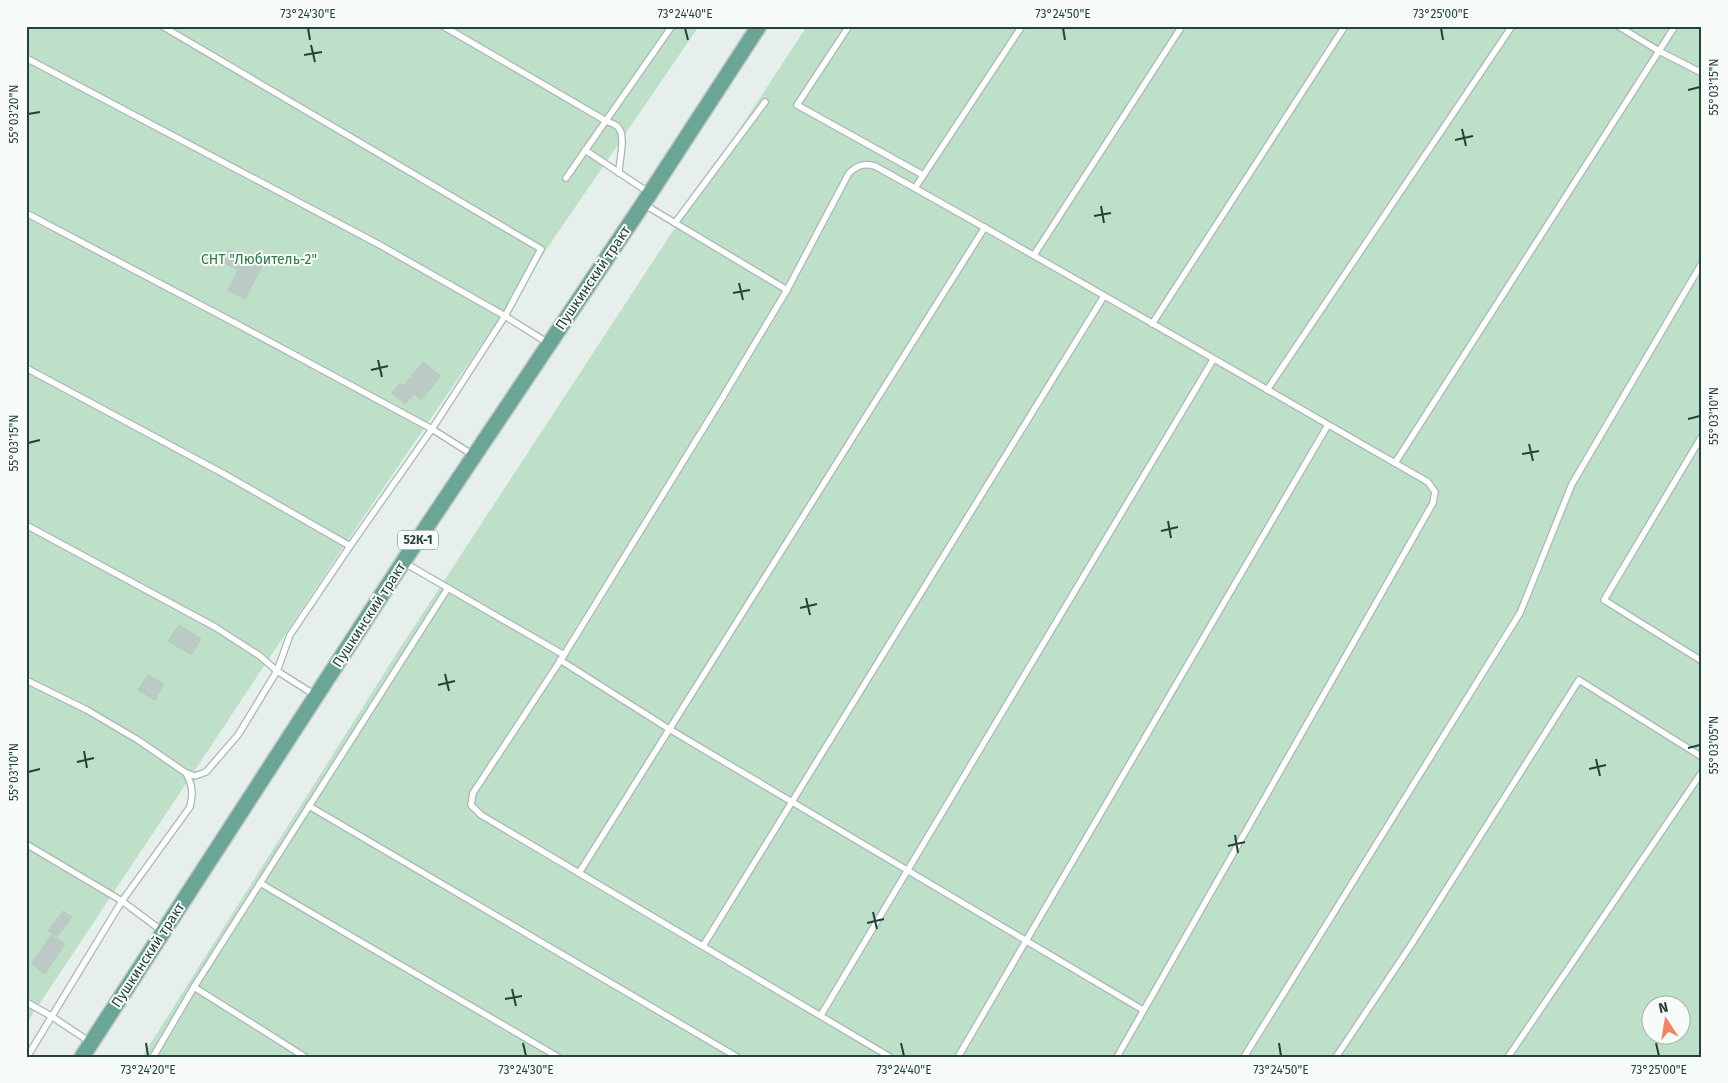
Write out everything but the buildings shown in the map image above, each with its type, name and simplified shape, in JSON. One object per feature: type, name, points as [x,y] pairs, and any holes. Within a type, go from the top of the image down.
[{"type":"main road","name":"Пушкинский тракт","points":[[82,1057],[403,562],[647,199],[759,26]]},
{"type":"lane","points":[[26,680],[87,710],[138,740],[186,773],[195,776],[206,772],[238,735],[277,671],[290,635],[432,429],[505,316],[541,249],[162,26]]},
{"type":"lane","points":[[443,26],[616,126],[622,135],[619,173]]},
{"type":"lane","points":[[566,178],[672,26]]},
{"type":"lane","points":[[849,26],[797,105],[923,175]]},
{"type":"lane","points":[[915,188],[1022,26]]},
{"type":"lane","points":[[1034,255],[1182,26]]},
{"type":"lane","points":[[1152,324],[1345,26]]},
{"type":"lane","points":[[1267,390],[1512,26]]},
{"type":"lane","points":[[1618,26],[1659,51],[1702,73]]},
{"type":"lane","points":[[1395,463],[1675,26]]},
{"type":"lane","points":[[26,58],[378,244],[505,316],[550,344]]},
{"type":"lane","points":[[675,223],[765,102]]},
{"type":"lane","points":[[585,150],[619,173],[675,223],[787,290]]},
{"type":"lane","points":[[890,1057],[579,873],[481,814],[471,805],[473,793],[562,658],[787,290],[849,173],[857,166],[866,163],[875,166],[985,227],[1213,360],[1428,482],[1435,492],[1433,503],[1117,1057]]},
{"type":"lane","points":[[26,213],[432,429],[475,456]]},
{"type":"lane","points":[[579,873],[985,227]]},
{"type":"lane","points":[[1244,1057],[1520,613],[1572,484],[1702,263]]},
{"type":"lane","points":[[703,946],[1104,296]]},
{"type":"lane","points":[[820,1016],[1213,360]]},
{"type":"lane","points":[[26,368],[224,474],[350,546]]},
{"type":"lane","points":[[958,1057],[1328,425]]},
{"type":"lane","points":[[1702,436],[1604,600],[1702,661]]},
{"type":"lane","points":[[26,524],[215,627],[260,656],[277,671],[317,696]]},
{"type":"lane","points":[[403,562],[562,658],[669,729],[1143,1010]]},
{"type":"lane","points":[[153,1057],[194,987],[448,588]]},
{"type":"lane","points":[[1336,1057],[1411,945],[1578,680],[1702,756]]},
{"type":"lane","points":[[1508,1057],[1702,772]]},
{"type":"lane","points":[[26,1057],[122,902],[190,807],[193,793],[191,782],[186,773]]},
{"type":"lane","points":[[309,806],[737,1057]]},
{"type":"lane","points":[[26,844],[122,902],[163,932]]},
{"type":"lane","points":[[260,883],[558,1057]]},
{"type":"lane","points":[[194,987],[305,1057]]},
{"type":"lane","points":[[26,1002],[52,1016],[91,1043]]},
{"type":"green space","name":"СНТ \"Любитель-2\"","points":[[26,26],[699,26],[354,531],[26,1024]]},
{"type":"green space","points":[[807,26],[1702,26],[1702,1057],[142,1057],[402,645]]}]
